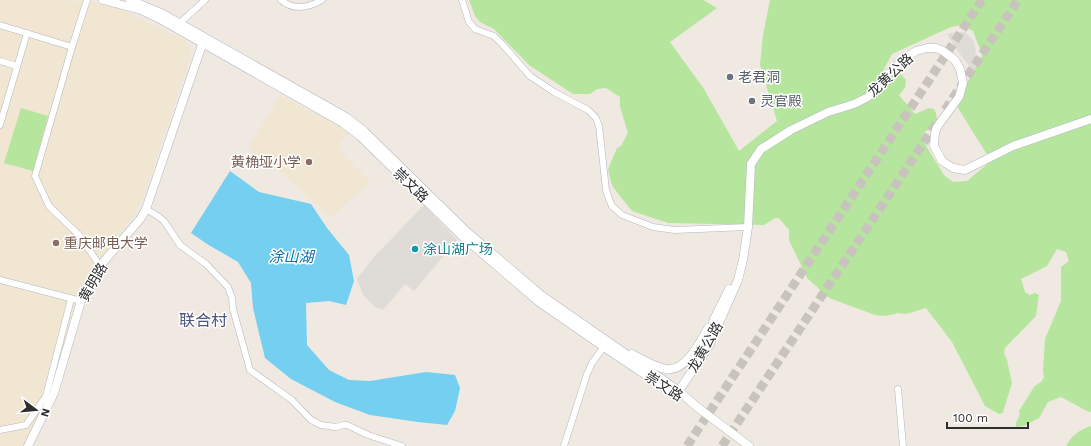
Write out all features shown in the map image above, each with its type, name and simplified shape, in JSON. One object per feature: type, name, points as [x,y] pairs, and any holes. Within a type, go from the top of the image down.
[{"type":"main road","name":"崇文路","points":[[103,0],[150,14],[204,40]]},
{"type":"main road","name":"崇文路","points":[[130,0],[152,8],[180,23],[204,40],[352,129],[462,236],[544,306],[676,392],[749,446]]},
{"type":"main road","name":"黄明路","points":[[28,446],[54,393],[81,301],[100,266],[146,209],[204,40]]},
{"type":"main road","name":"龙黄公路","points":[[676,392],[706,345],[742,266],[748,227],[751,164],[761,150],[791,130],[828,112],[854,104],[868,97],[903,59],[916,51],[927,48],[936,48],[943,51],[955,60],[960,69],[963,83],[959,97],[937,126],[934,133],[934,146],[942,161],[953,168],[965,170],[1013,146],[1091,119]]},
{"type":"main road","points":[[605,345],[661,368],[674,369],[692,354],[718,318]]},
{"type":"street","points":[[87,0],[72,46],[35,176],[49,206],[80,236],[100,266]]},
{"type":"street","points":[[180,23],[205,0]]},
{"type":"street","points":[[281,0],[297,8],[307,7],[322,0]]},
{"type":"street","points":[[462,0],[469,22],[475,29],[494,36],[530,76],[554,92],[588,110],[596,118],[599,126],[606,190],[612,206],[616,211],[630,220],[653,227],[675,230],[748,227]]},
{"type":"street","points":[[0,25],[72,46]]},
{"type":"street","points":[[0,125],[27,33]]},
{"type":"street","points":[[0,61],[17,66]]},
{"type":"street","points":[[146,209],[164,221],[180,245],[206,264],[228,287],[250,370],[292,400],[311,420],[321,425],[336,427],[343,425],[347,426],[368,435],[402,446]]},
{"type":"street","points":[[0,280],[81,301]]},
{"type":"street","points":[[0,430],[26,425],[46,396],[71,298]]},
{"type":"street","points":[[564,446],[587,374],[592,363],[605,345]]},
{"type":"street","points":[[898,389],[903,446]]},
{"type":"shaded area","name":"重庆邮电大学","points":[[0,0],[95,2],[120,9],[186,41],[191,56],[142,201],[129,222],[96,264],[78,296],[50,391],[24,446],[0,446]]},
{"type":"shaded area","points":[[965,32],[973,40],[976,50],[975,56],[979,63],[973,71],[947,34]]},
{"type":"shaded area","name":"黄桷垭小学","points":[[281,95],[341,128],[349,134],[340,142],[343,146],[339,151],[370,182],[331,217],[283,174],[248,148]]},
{"type":"shaded area","name":"涂山湖广场","points":[[424,205],[457,240],[414,291],[405,284],[383,310],[375,307],[363,295],[357,279],[373,258]]},
{"type":"green space","points":[[469,0],[703,0],[717,8],[670,42],[704,89],[739,151],[777,121],[760,65],[763,35],[770,0],[1091,0],[1091,412],[1061,397],[1048,402],[1039,418],[1024,426],[1016,427],[1020,414],[1019,411],[1034,387],[1042,381],[1044,377],[1045,339],[1061,301],[1061,267],[1069,261],[1066,252],[1057,249],[1047,266],[1021,279],[1025,292],[1030,295],[1035,293],[1039,295],[1036,316],[1005,348],[1004,352],[1012,383],[1003,413],[999,414],[985,406],[952,342],[926,308],[906,314],[898,313],[886,316],[875,315],[829,298],[807,278],[789,240],[789,230],[779,218],[775,218],[764,225],[668,223],[632,211],[613,187],[608,169],[617,148],[621,146],[628,133],[620,107],[620,97],[606,88],[597,89],[590,94],[573,94],[529,65],[494,29],[480,22],[475,16]],"holes":[[[961,25],[973,31],[982,56],[958,99],[958,108],[991,161],[967,181],[953,182],[944,175],[922,139],[925,131],[938,126],[934,109],[929,108],[915,114],[899,95],[905,88],[906,80],[901,74],[886,74],[883,71],[892,54],[951,27]]]},
{"type":"green space","points":[[21,108],[48,116],[33,171],[4,163]]},
{"type":"green space","points":[[1091,426],[1091,446],[1066,446],[1076,433]]},
{"type":"water","name":"涂山湖","points":[[230,171],[259,192],[311,204],[327,228],[349,255],[354,281],[346,305],[329,301],[306,303],[307,345],[329,370],[349,380],[370,381],[426,372],[455,375],[460,388],[455,411],[447,425],[370,415],[335,402],[291,379],[265,358],[253,308],[251,283],[238,262],[191,233]]},
{"type":"tunnel","points":[[687,446],[982,0]]},
{"type":"tunnel","points":[[945,110],[1018,0]]},
{"type":"tunnel","points":[[722,446],[938,121]]},
{"type":"place","name":"老君洞","points":[[730,77]]},
{"type":"place","name":"灵官殿","points":[[752,101]]},
{"type":"place","name":"黄桷垭小学","points":[[309,162]]},
{"type":"place","name":"重庆邮电大学","points":[[56,243]]},
{"type":"place","name":"涂山湖广场","points":[[415,249]]},
{"type":"district","name":"联合村","points":[[203,320]]}]
